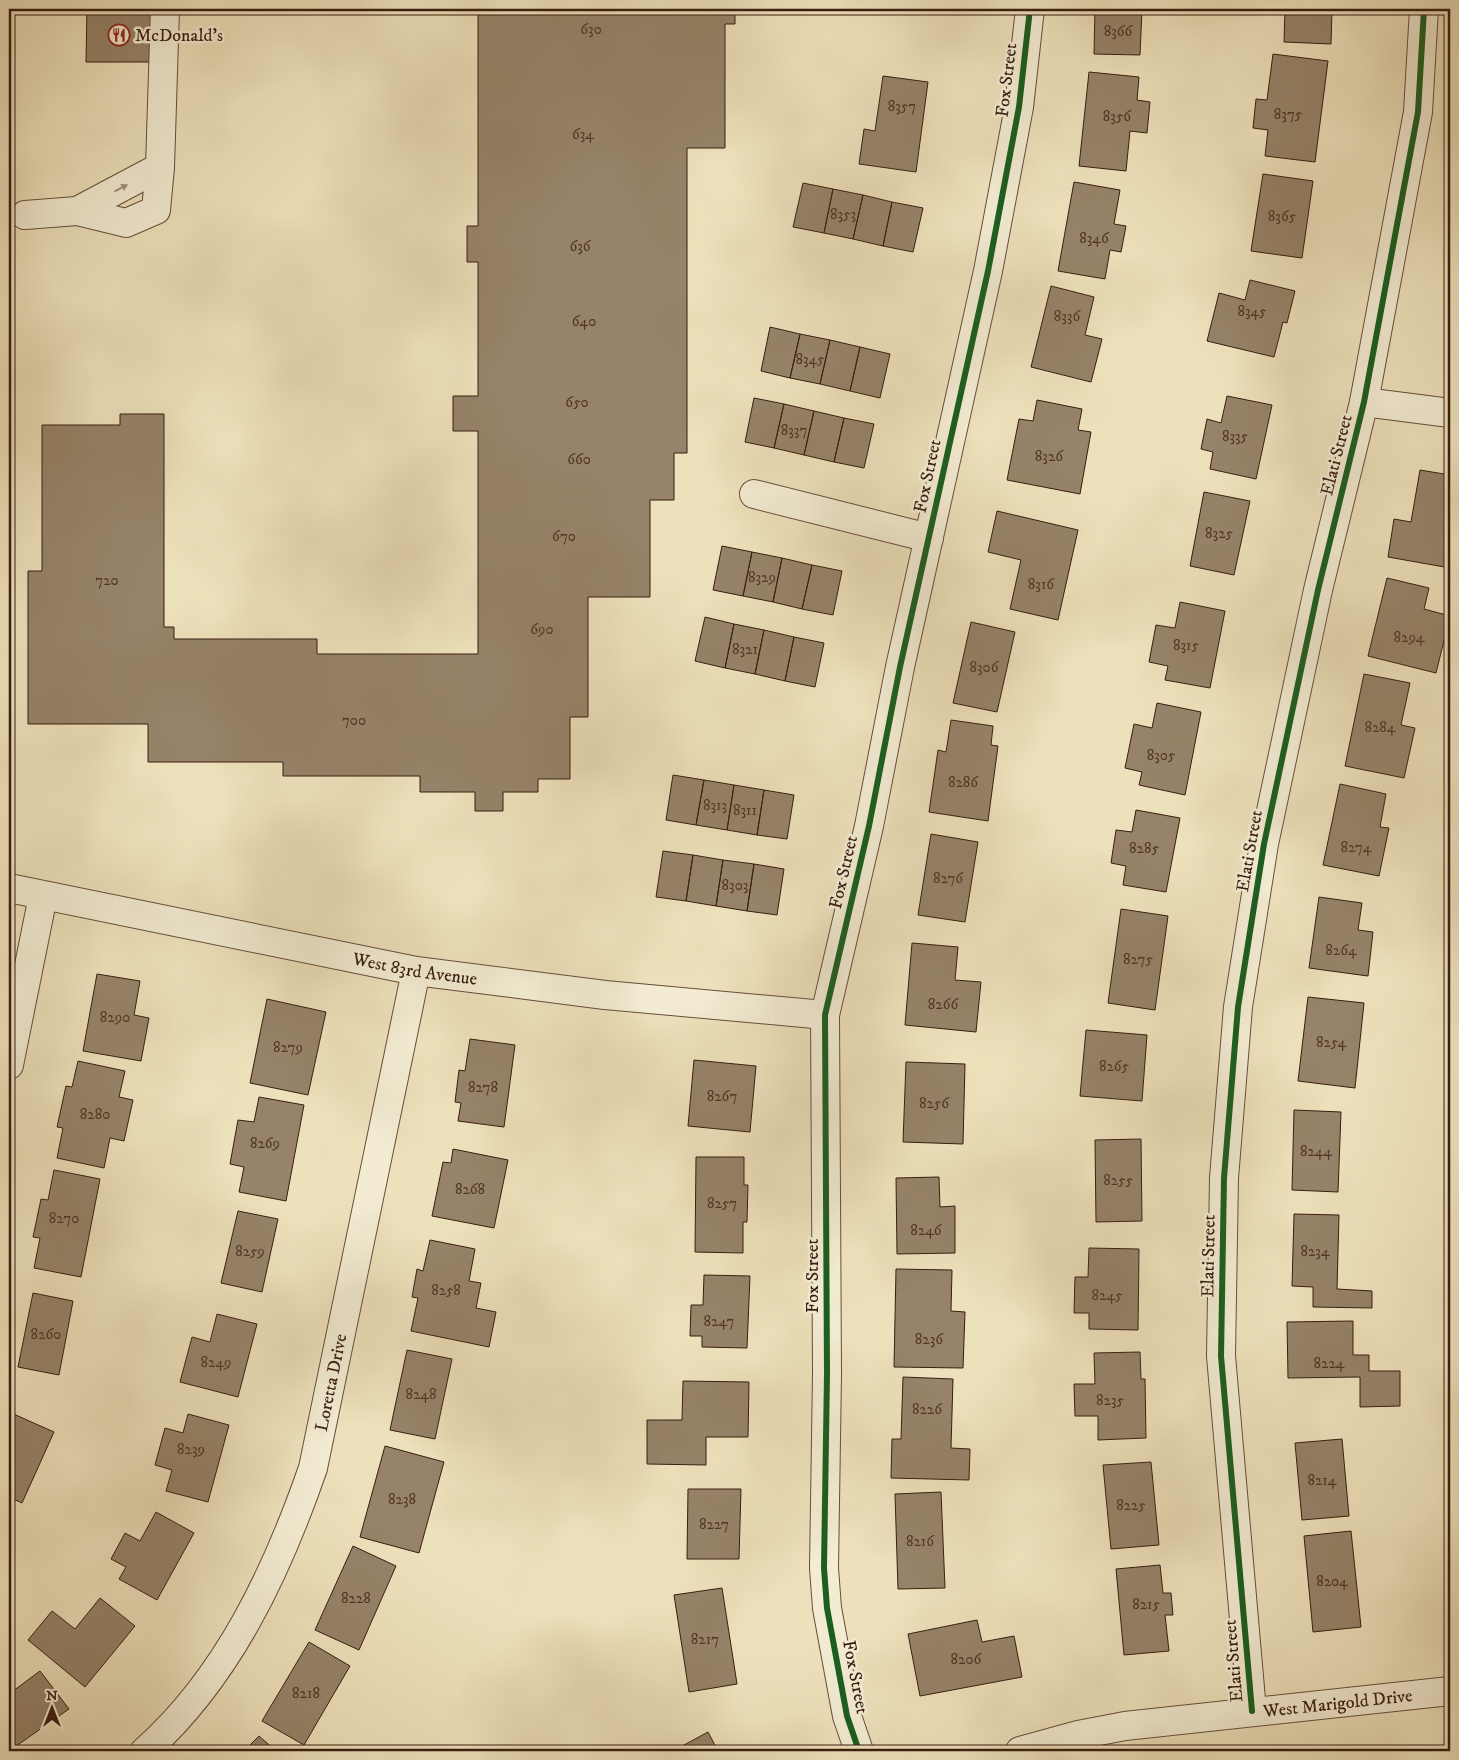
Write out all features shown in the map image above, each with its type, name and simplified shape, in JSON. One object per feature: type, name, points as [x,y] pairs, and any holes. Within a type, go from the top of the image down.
[{"type":"street","points":[[25,215],[77,211],[126,223],[156,210],[160,167],[165,9]]},
{"type":"street","name":"Fox Street","points":[[859,1751],[846,1707],[827,1608],[824,1568],[827,1374],[825,1015],[869,826],[900,667],[986,281],[1019,107],[1030,9]]},
{"type":"street","name":"Elati Street","points":[[1252,1711],[1222,1356],[1224,1178],[1238,1007],[1264,844],[1318,590],[1364,402],[1418,112],[1424,9]]},
{"type":"street","points":[[77,211],[160,167]]},
{"type":"street","points":[[1364,402],[1450,413]]},
{"type":"street","points":[[754,494],[929,538]]},
{"type":"street","name":"West 83rd Avenue","points":[[9,888],[416,971],[605,995],[825,1015]]},
{"type":"street","points":[[9,1065],[43,896]]},
{"type":"street","name":"Loretta Drive","points":[[145,1751],[210,1678],[248,1621],[299,1509],[313,1468],[416,971]]},
{"type":"street","name":"West Marigold Drive","points":[[1020,1751],[1078,1734],[1125,1726],[1450,1691]]},
{"type":"building","name":"McDonald's","points":[[87,9],[151,9],[150,62],[86,62]]},
{"type":"building","points":[[478,9],[735,9],[735,24],[725,24],[725,148],[687,148],[687,453],[674,453],[674,500],[650,500],[650,597],[588,597],[588,717],[570,717],[570,779],[538,779],[538,792],[503,792],[503,811],[475,811],[475,792],[420,792],[420,776],[283,776],[283,762],[148,762],[148,724],[28,724],[28,571],[42,571],[42,425],[120,425],[120,414],[164,414],[164,627],[174,627],[174,639],[317,639],[317,654],[478,654],[478,431],[453,431],[453,396],[478,396],[478,262],[467,262],[467,226],[478,226]]},
{"type":"building","points":[[1095,9],[1142,9],[1140,55],[1094,54]]},
{"type":"building","points":[[1285,9],[1332,9],[1331,44],[1284,42]]},
{"type":"building","points":[[1273,54],[1328,61],[1315,162],[1265,156],[1268,130],[1253,128],[1256,99],[1267,100]]},
{"type":"building","points":[[1089,72],[1139,77],[1137,100],[1150,102],[1147,133],[1130,131],[1126,171],[1079,166]]},
{"type":"building","points":[[883,76],[928,82],[916,172],[859,164],[864,129],[875,131]]},
{"type":"building","points":[[1263,174],[1313,181],[1302,258],[1251,251]]},
{"type":"building","points":[[1074,182],[1120,190],[1114,224],[1126,226],[1121,252],[1110,250],[1105,279],[1058,271]]},
{"type":"building","points":[[803,183],[833,189],[824,233],[793,227]]},
{"type":"building","points":[[833,189],[863,195],[853,239],[824,233]]},
{"type":"building","points":[[863,195],[892,202],[883,246],[853,239]]},
{"type":"building","points":[[892,202],[923,208],[913,252],[883,246]]},
{"type":"building","points":[[1250,280],[1295,291],[1287,323],[1283,322],[1274,357],[1207,341],[1219,293],[1245,300]]},
{"type":"building","points":[[1051,286],[1094,297],[1085,335],[1102,339],[1091,382],[1031,367]]},
{"type":"building","points":[[770,327],[800,334],[790,378],[761,371]]},
{"type":"building","points":[[800,334],[830,340],[820,384],[790,378]]},
{"type":"building","points":[[830,340],[860,347],[850,391],[820,384]]},
{"type":"building","points":[[860,347],[890,354],[880,398],[850,391]]},
{"type":"building","points":[[1227,396],[1272,405],[1256,479],[1210,469],[1213,452],[1201,449],[1207,419],[1221,423]]},
{"type":"building","points":[[754,398],[784,404],[774,448],[745,442]]},
{"type":"building","points":[[1037,400],[1082,409],[1078,430],[1091,432],[1080,494],[1007,480],[1019,419],[1033,421]]},
{"type":"building","points":[[784,404],[814,411],[804,455],[774,448]]},
{"type":"building","points":[[814,411],[844,418],[834,462],[804,455]]},
{"type":"building","points":[[844,418],[874,424],[864,468],[834,462]]},
{"type":"building","points":[[1420,470],[1450,475],[1450,568],[1388,557],[1394,519],[1411,522]]},
{"type":"building","points":[[1204,492],[1250,501],[1234,575],[1190,566]]},
{"type":"building","points":[[997,511],[1078,530],[1058,620],[1010,609],[1021,560],[988,552]]},
{"type":"building","points":[[722,546],[752,552],[743,596],[713,590]]},
{"type":"building","points":[[752,552],[782,558],[773,602],[743,596]]},
{"type":"building","points":[[782,558],[812,565],[802,609],[773,602]]},
{"type":"building","points":[[812,565],[842,571],[833,615],[802,609]]},
{"type":"building","points":[[1387,578],[1429,588],[1424,609],[1450,616],[1436,673],[1368,656]]},
{"type":"building","points":[[1180,602],[1225,611],[1210,688],[1165,680],[1168,666],[1149,662],[1156,625],[1175,628]]},
{"type":"building","points":[[705,617],[734,624],[725,668],[695,661]]},
{"type":"building","points":[[971,622],[1015,632],[997,712],[953,703]]},
{"type":"building","points":[[734,624],[764,630],[755,674],[725,668]]},
{"type":"building","points":[[764,630],[794,637],[785,681],[755,674]]},
{"type":"building","points":[[794,637],[824,643],[815,687],[785,681]]},
{"type":"building","points":[[1364,674],[1410,683],[1401,725],[1415,728],[1404,778],[1345,766]]},
{"type":"building","points":[[1157,703],[1201,712],[1185,795],[1139,785],[1142,772],[1125,768],[1134,724],[1152,728]]},
{"type":"building","points":[[951,720],[993,726],[991,745],[998,746],[988,821],[929,812],[938,750],[946,752]]},
{"type":"building","points":[[673,775],[704,780],[696,825],[666,820]]},
{"type":"building","points":[[704,780],[734,785],[727,830],[696,825]]},
{"type":"building","points":[[1340,784],[1386,794],[1380,827],[1389,828],[1379,876],[1323,865]]},
{"type":"building","points":[[734,785],[764,790],[757,835],[727,830]]},
{"type":"building","points":[[764,790],[794,795],[787,839],[757,835]]},
{"type":"building","points":[[1136,810],[1180,818],[1166,892],[1123,885],[1126,866],[1111,863],[1116,830],[1132,832]]},
{"type":"building","points":[[931,834],[978,842],[965,922],[918,915]]},
{"type":"building","points":[[663,851],[693,855],[686,901],[656,897]]},
{"type":"building","points":[[693,855],[723,860],[716,906],[686,901]]},
{"type":"building","points":[[723,860],[754,864],[747,911],[716,906]]},
{"type":"building","points":[[754,864],[784,869],[777,915],[747,911]]},
{"type":"building","points":[[1319,897],[1362,903],[1358,930],[1373,932],[1368,976],[1309,968]]},
{"type":"building","points":[[1121,909],[1168,916],[1155,1010],[1108,1003]]},
{"type":"building","points":[[912,943],[958,947],[955,980],[981,982],[976,1032],[905,1025]]},
{"type":"building","points":[[97,974],[140,981],[134,1015],[149,1018],[141,1061],[83,1051]]},
{"type":"building","points":[[1308,997],[1364,1003],[1355,1088],[1298,1081]]},
{"type":"building","points":[[267,999],[326,1012],[308,1095],[250,1083]]},
{"type":"building","points":[[1086,1030],[1147,1035],[1142,1101],[1080,1096]]},
{"type":"building","points":[[470,1039],[515,1045],[504,1127],[458,1121],[461,1103],[455,1102],[459,1070],[465,1071]]},
{"type":"building","points":[[694,1060],[756,1066],[750,1132],[688,1126]]},
{"type":"building","points":[[78,1061],[125,1071],[119,1097],[133,1100],[124,1141],[110,1138],[104,1168],[57,1158],[63,1128],[57,1127],[66,1086],[72,1087]]},
{"type":"building","points":[[906,1062],[965,1064],[963,1144],[903,1142]]},
{"type":"building","points":[[259,1097],[304,1105],[286,1201],[239,1192],[244,1167],[230,1164],[238,1120],[254,1122]]},
{"type":"building","points":[[1294,1110],[1341,1112],[1338,1192],[1292,1190]]},
{"type":"building","points":[[1141,1139],[1142,1221],[1096,1222],[1095,1140]]},
{"type":"building","points":[[453,1149],[508,1160],[494,1228],[432,1216],[443,1162],[451,1163]]},
{"type":"building","points":[[696,1157],[744,1157],[744,1185],[748,1185],[747,1222],[743,1222],[743,1253],[695,1252]]},
{"type":"building","points":[[54,1170],[100,1179],[81,1277],[34,1268],[40,1238],[33,1237],[41,1199],[48,1200]]},
{"type":"building","points":[[939,1177],[940,1207],[955,1206],[955,1253],[897,1254],[896,1178]]},
{"type":"building","points":[[238,1211],[278,1219],[262,1292],[221,1283]]},
{"type":"building","points":[[1294,1214],[1339,1215],[1337,1289],[1372,1291],[1372,1308],[1313,1307],[1313,1287],[1292,1286]]},
{"type":"building","points":[[430,1240],[475,1249],[469,1281],[481,1283],[476,1308],[496,1312],[489,1347],[411,1331],[418,1298],[412,1297],[417,1269],[423,1271]]},
{"type":"building","points":[[1089,1248],[1139,1249],[1138,1330],[1089,1329],[1089,1313],[1074,1313],[1075,1277],[1088,1277]]},
{"type":"building","points":[[896,1269],[952,1270],[951,1311],[965,1312],[963,1368],[894,1367]]},
{"type":"building","points":[[704,1275],[750,1276],[747,1348],[702,1347],[702,1336],[690,1336],[691,1305],[703,1305]]},
{"type":"building","points":[[33,1293],[73,1301],[59,1375],[18,1367]]},
{"type":"building","points":[[217,1314],[257,1324],[238,1397],[180,1382],[192,1337],[210,1342]]},
{"type":"building","points":[[1353,1321],[1353,1355],[1369,1355],[1369,1371],[1400,1371],[1400,1406],[1360,1407],[1360,1377],[1288,1378],[1287,1322]]},
{"type":"building","points":[[407,1350],[452,1359],[435,1439],[390,1430]]},
{"type":"building","points":[[1140,1352],[1141,1379],[1145,1379],[1146,1438],[1098,1440],[1098,1416],[1075,1416],[1074,1384],[1095,1384],[1094,1353]]},
{"type":"building","points":[[903,1377],[953,1379],[951,1448],[970,1449],[969,1480],[891,1478],[892,1439],[901,1439]]},
{"type":"building","points":[[683,1381],[749,1382],[748,1437],[706,1437],[706,1465],[647,1464],[647,1420],[682,1420]]},
{"type":"building","points":[[9,1412],[54,1432],[22,1503],[9,1497]]},
{"type":"building","points":[[188,1414],[229,1425],[208,1502],[166,1491],[172,1470],[155,1465],[165,1428],[183,1433]]},
{"type":"building","points":[[1342,1439],[1349,1516],[1302,1520],[1295,1443]]},
{"type":"building","points":[[385,1446],[444,1462],[419,1553],[360,1537]]},
{"type":"building","points":[[1151,1462],[1159,1545],[1111,1549],[1103,1465]]},
{"type":"building","points":[[688,1489],[741,1489],[739,1559],[687,1559]]},
{"type":"building","points":[[941,1492],[945,1588],[898,1589],[895,1494]]},
{"type":"building","points":[[156,1512],[194,1533],[157,1600],[119,1579],[126,1567],[111,1559],[125,1533],[140,1541]]},
{"type":"building","points":[[1351,1531],[1361,1627],[1313,1632],[1304,1536]]},
{"type":"building","points":[[353,1546],[396,1566],[359,1650],[315,1630]]},
{"type":"building","points":[[1160,1565],[1163,1593],[1171,1593],[1173,1615],[1165,1615],[1169,1651],[1124,1655],[1116,1569]]},
{"type":"building","points":[[722,1588],[737,1684],[689,1692],[674,1595]]},
{"type":"building","points":[[100,1598],[135,1626],[85,1687],[28,1640],[52,1611],[75,1629]]},
{"type":"building","points":[[977,1620],[982,1642],[1014,1636],[1022,1677],[920,1696],[908,1634]]},
{"type":"building","points":[[309,1642],[350,1666],[304,1745],[262,1721]]},
{"type":"building","points":[[40,1671],[69,1709],[9,1751],[9,1694]]},
{"type":"building","points":[[708,1732],[718,1751],[673,1751]]},
{"type":"building","points":[[259,1736],[276,1751],[244,1751]]},
{"type":"cycle path","points":[[859,1751],[847,1716],[827,1608],[824,1568],[827,1374],[825,1015],[869,826],[900,667],[988,271],[1019,107],[1030,9]]},
{"type":"cycle path","points":[[1252,1711],[1221,1356],[1224,1178],[1238,1007],[1264,844],[1318,590],[1364,402],[1418,112],[1424,9]]},
{"type":"place","name":"McDonald's","points":[[119,35]]}]
